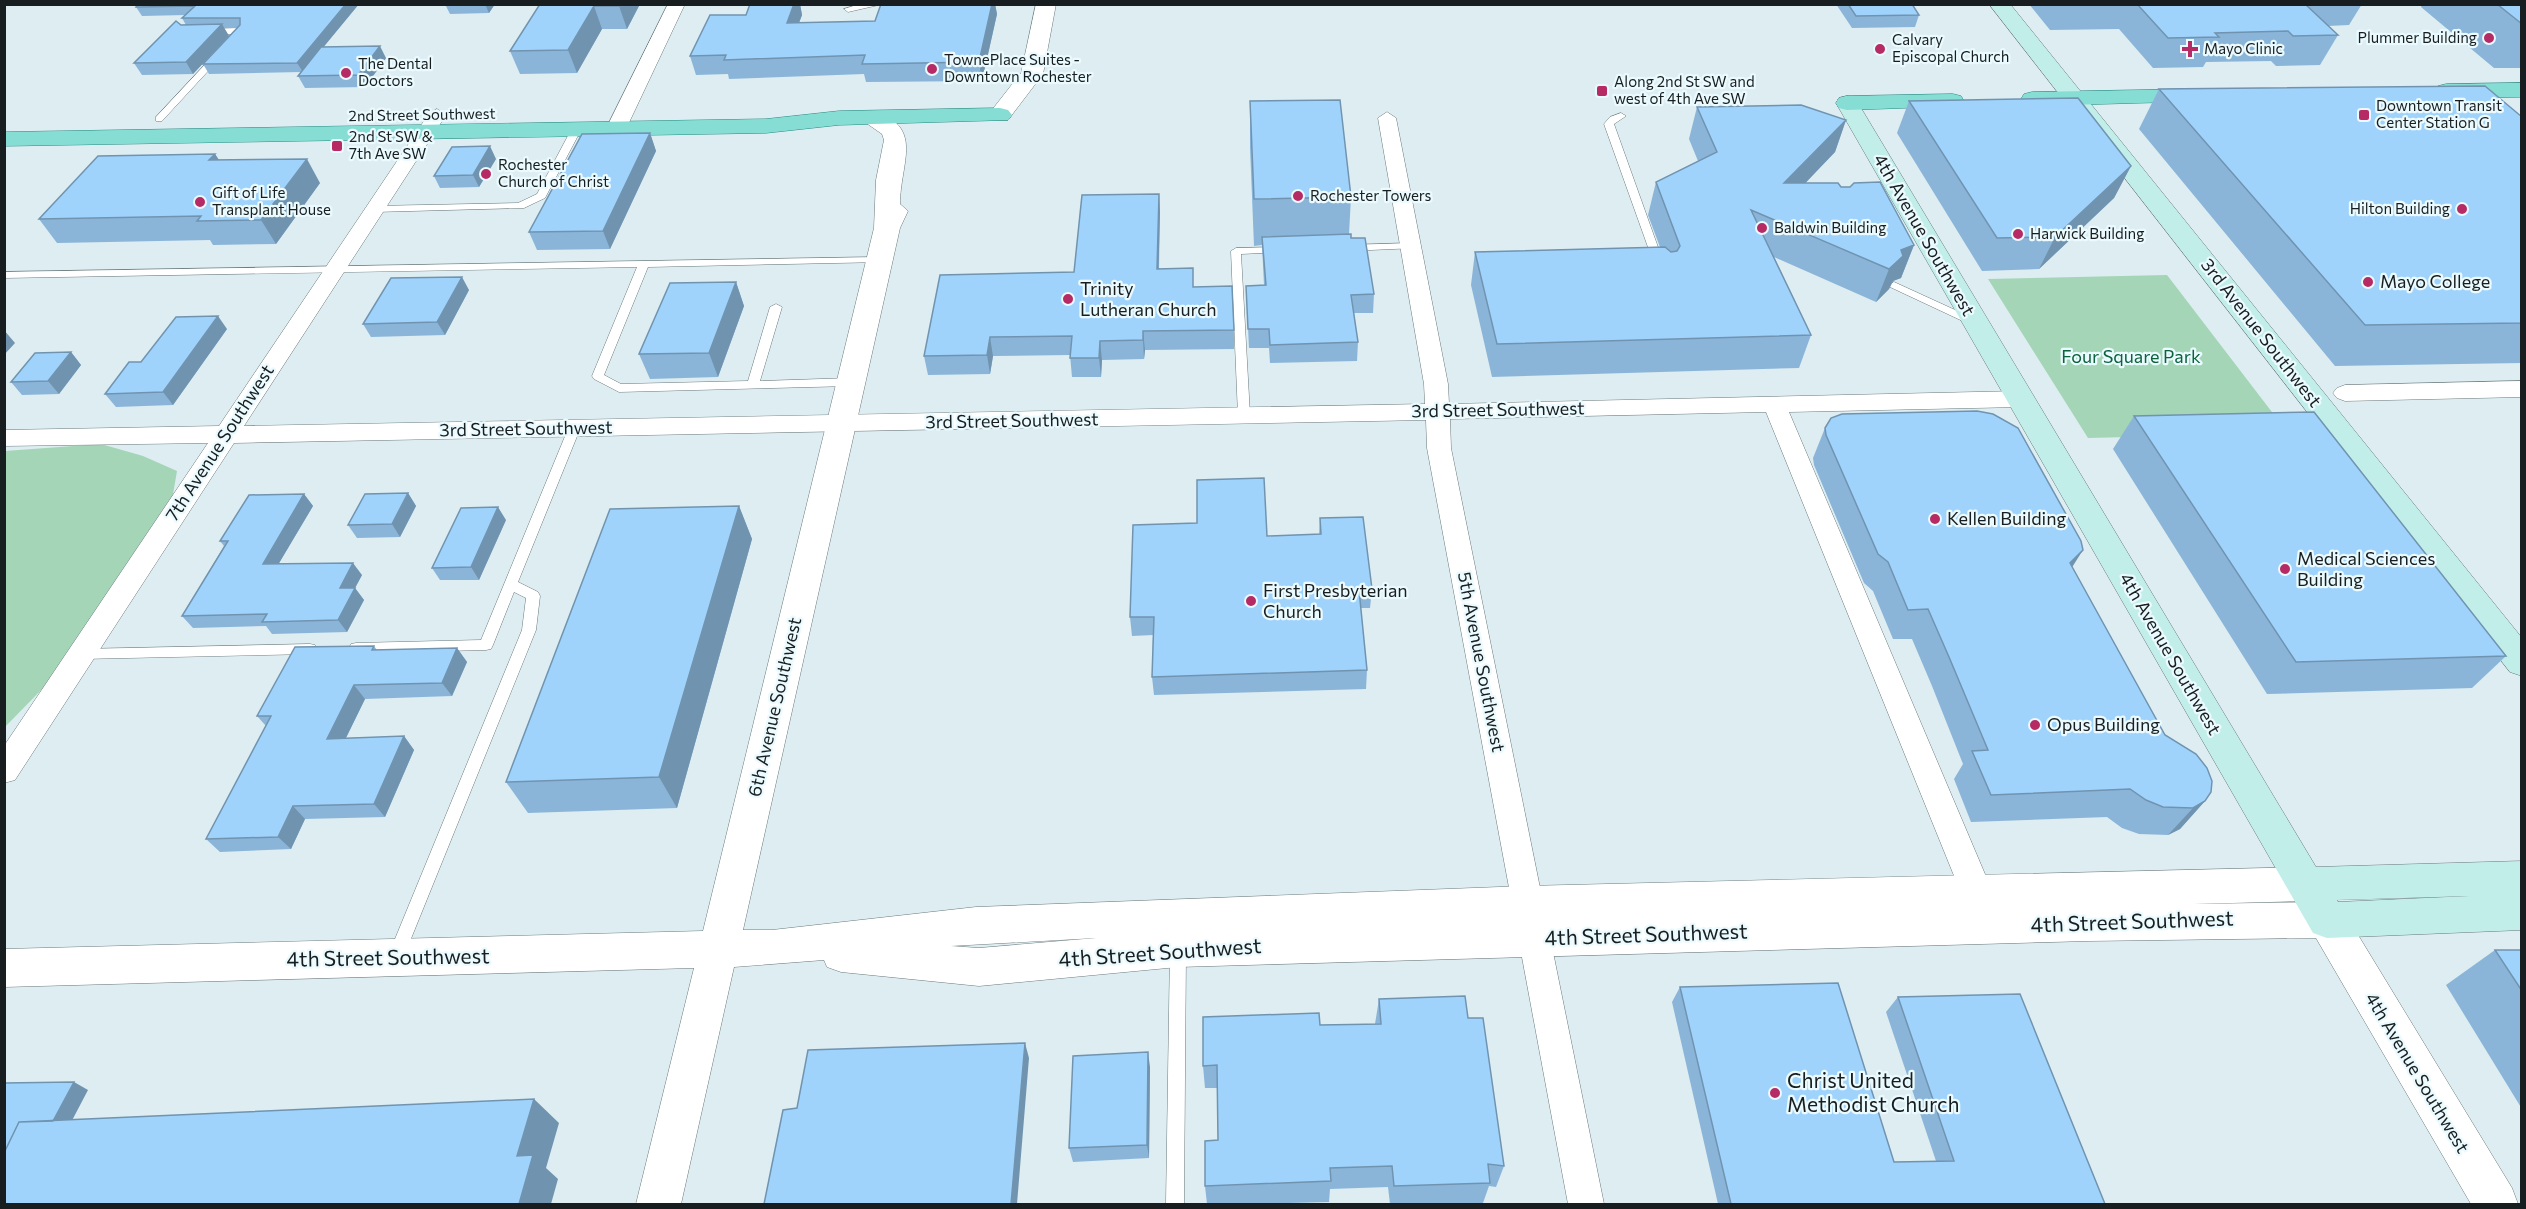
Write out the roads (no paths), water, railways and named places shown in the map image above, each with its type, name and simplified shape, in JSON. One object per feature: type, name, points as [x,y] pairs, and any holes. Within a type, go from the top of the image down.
[{"type":"main road","name":"3rd Avenue Southwest","points":[[1999,4],[2522,663]]},
{"type":"main road","points":[[2420,91],[2522,90]]},
{"type":"main road","points":[[2013,100],[2217,96]]},
{"type":"main road","name":"4th Avenue Southwest","points":[[1978,100],[1847,103],[1885,179],[1976,324],[2327,920]]},
{"type":"main road","name":"2nd Street Southwest","points":[[4,139],[430,124],[620,121],[766,126],[839,118],[1000,116]]},
{"type":"main road","name":"2nd Street Southwest","points":[[4,121],[159,119],[430,124],[576,130],[620,121]]},
{"type":"main road","name":"4th Street Southwest","points":[[2305,884],[2522,878]]},
{"type":"main road","name":"4th Street Southwest","points":[[2327,920],[2522,912]]},
{"type":"street","points":[[620,121],[677,4]]},
{"type":"street","points":[[1000,116],[1032,74],[1046,4]]},
{"type":"street","points":[[2468,90],[2491,110]]},
{"type":"street","name":"6th Avenue Southwest","points":[[659,1204],[840,424],[892,220],[888,180],[896,140],[892,130],[871,118]]},
{"type":"street","name":"5th Avenue Southwest","points":[[1387,118],[1436,384],[1439,448],[1586,1204]]},
{"type":"street","name":"7th Avenue Southwest","points":[[4,771],[430,124]]},
{"type":"street","points":[[2345,393],[2522,389]]},
{"type":"street","name":"3rd Street Southwest","points":[[4,438],[840,424],[2020,399]]},
{"type":"street","points":[[1774,404],[1977,893]]},
{"type":"street","name":"4th Street Southwest","points":[[772,948],[979,967],[1530,921],[1977,893],[2305,884]]},
{"type":"street","name":"4th Street Southwest","points":[[4,968],[772,948],[976,925],[1530,921],[2088,923],[2327,920]]},
{"type":"street","name":"4th Avenue Southwest","points":[[2327,920],[2496,1204]]},
{"type":"lane","points":[[848,9],[879,4]]},
{"type":"lane","points":[[159,119],[241,31],[198,32]]},
{"type":"lane","points":[[1622,116],[1613,119],[1609,124],[1664,280]]},
{"type":"lane","points":[[374,209],[520,206],[541,196],[576,130]]},
{"type":"lane","points":[[1337,248],[1412,246]]},
{"type":"lane","points":[[1244,415],[1236,251],[1292,249]]},
{"type":"lane","points":[[4,275],[880,260]]},
{"type":"lane","points":[[644,264],[598,376],[620,388],[851,382]]},
{"type":"lane","points":[[1893,285],[1976,324]]},
{"type":"lane","points":[[753,385],[776,307]]},
{"type":"lane","points":[[343,648],[486,645],[574,429]]},
{"type":"lane","points":[[395,958],[529,630],[533,596],[511,584]]},
{"type":"lane","points":[[81,654],[320,649]]},
{"type":"lane","points":[[1175,1204],[1178,949]]},
{"type":"place","name":"Plummer Building","points":[[2489,38]]},
{"type":"place","name":"Calvary Episcopal Church","points":[[1880,49]]},
{"type":"place","name":"Mayo Clinic","points":[[2190,49]]},
{"type":"place","name":"TownePlace Suites - Downtown Rochester","points":[[932,69]]},
{"type":"place","name":"The Dental Doctors","points":[[346,73]]},
{"type":"place","name":"Along 2nd St SW and west of 4th Ave SW","points":[[1602,91]]},
{"type":"place","name":"Downtown Transit Center Station G","points":[[2364,115]]},
{"type":"place","name":"2nd St SW & 7th Ave SW","points":[[337,146]]},
{"type":"place","name":"Rochester Church of Christ","points":[[486,174]]},
{"type":"place","name":"Rochester Towers","points":[[1298,196]]},
{"type":"place","name":"Gift of Life Transplant House","points":[[200,202]]},
{"type":"place","name":"Hilton Building","points":[[2462,209]]},
{"type":"place","name":"Baldwin Building","points":[[1762,228]]},
{"type":"place","name":"Harwick Building","points":[[2018,234]]},
{"type":"place","name":"Mayo College","points":[[2368,282]]},
{"type":"place","name":"Trinity Lutheran Church","points":[[1068,299]]},
{"type":"place","name":"Kellen Building","points":[[1935,519]]},
{"type":"place","name":"Medical Sciences Building","points":[[2285,569]]},
{"type":"place","name":"First Presbyterian Church","points":[[1251,601]]},
{"type":"place","name":"Opus Building","points":[[2035,725]]},
{"type":"place","name":"Christ United Methodist Church","points":[[1775,1093]]},
{"type":"park label","name":"Four Square Park","points":[[2131,357]]}]
